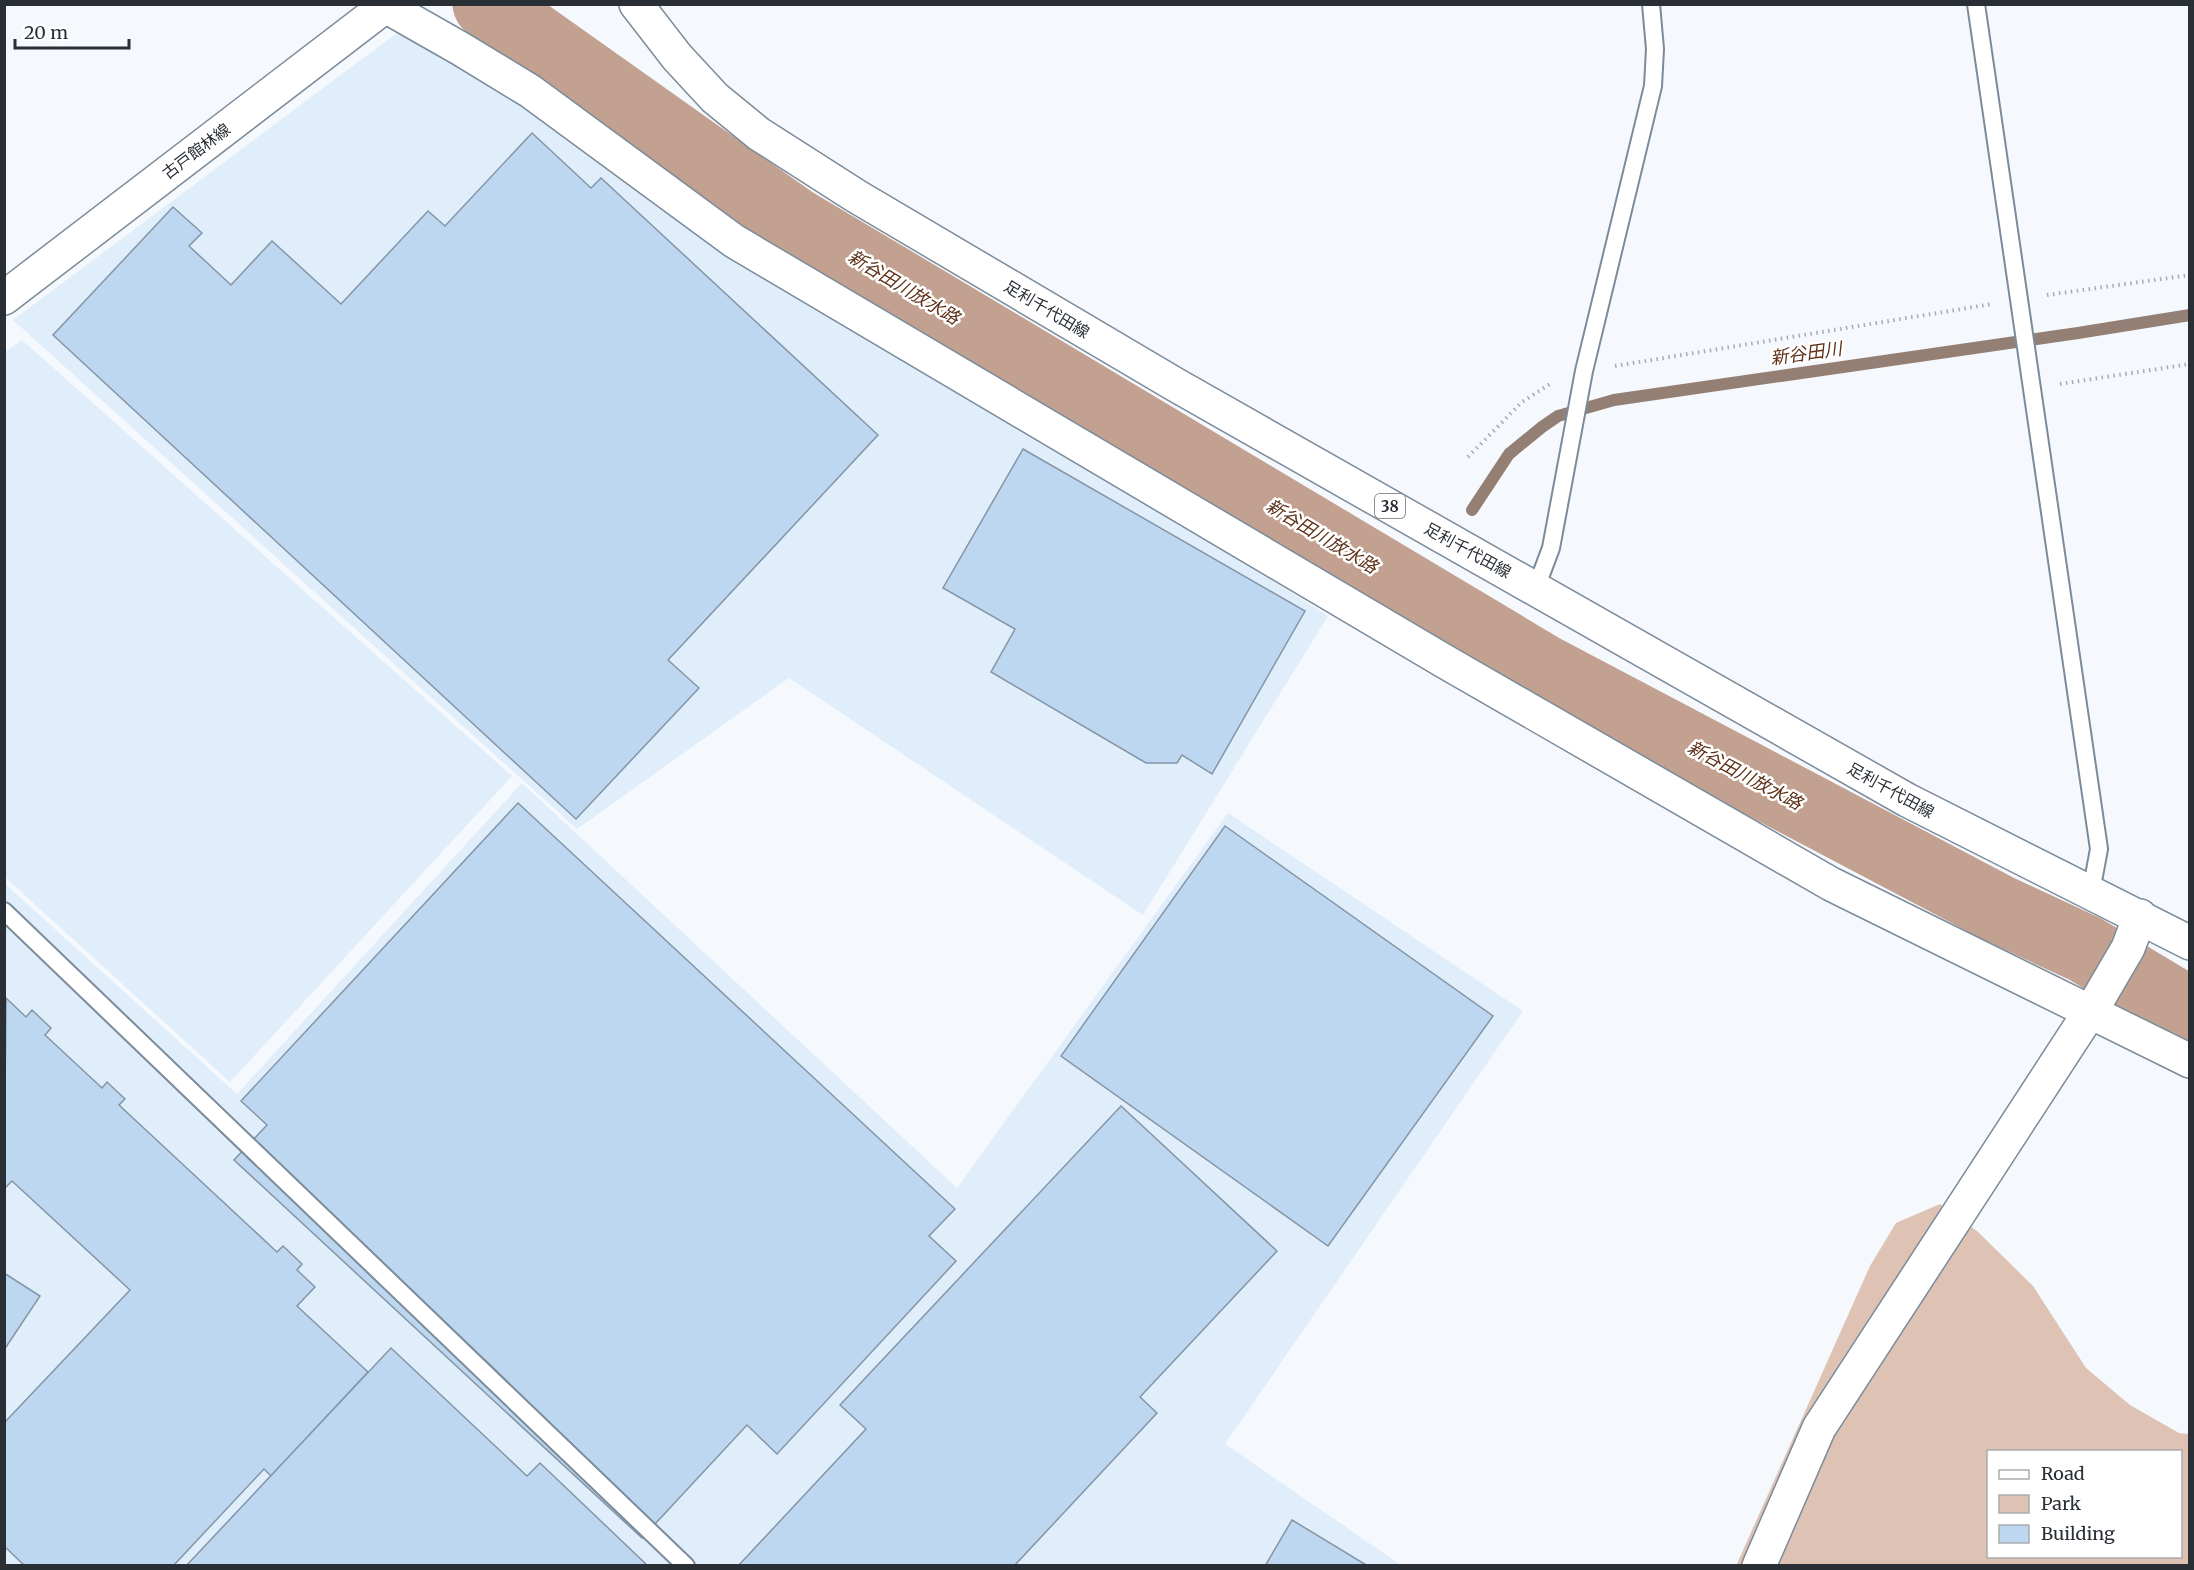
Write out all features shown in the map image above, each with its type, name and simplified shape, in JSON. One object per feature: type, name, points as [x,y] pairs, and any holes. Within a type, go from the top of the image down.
[{"type":"street","name":"古戸館林線","points":[[4,298],[385,5]]},
{"type":"street","points":[[385,5],[462,48],[530,91],[734,241],[1402,637],[1831,884],[2093,1007],[2190,1061]]},
{"type":"street","name":"足利千代田線","points":[[641,6],[677,57],[715,98],[759,134],[856,196],[1176,385],[1907,800],[2190,943]]},
{"type":"street","points":[[1759,1566],[1819,1428],[2093,1007],[2128,948],[2140,916]]},
{"type":"lane","points":[[1536,588],[1551,548],[1583,377],[1653,86],[1655,49],[1652,4]]},
{"type":"lane","points":[[1976,4],[2099,849],[2091,892]]},
{"type":"lane","points":[[4,912],[686,1566]]},
{"type":"path","points":[[1468,457],[1522,402],[1551,383],[2020,308],[2190,275]]},
{"type":"path","points":[[2031,388],[2190,364]]},
{"type":"shaded area","points":[[401,30],[1328,616],[1143,915],[789,678],[577,829],[13,320]]},
{"type":"shaded area","points":[[22,340],[512,776],[230,1082],[5,877],[4,353]]},
{"type":"shaded area","points":[[522,783],[957,1188],[1228,813],[1523,1011],[1225,1444],[1401,1565],[5,1565],[4,883],[237,1094]]},
{"type":"green space","points":[[1940,1204],[1977,1231],[2033,1286],[2086,1368],[2130,1405],[2179,1433],[2189,1434],[2189,1565],[1736,1566],[1870,1266],[1896,1223]]},
{"type":"building","points":[[532,133],[591,188],[601,178],[878,435],[668,660],[699,688],[576,819],[53,335],[173,207],[202,233],[189,246],[231,285],[272,241],[341,304],[428,211],[445,226]]},
{"type":"building","points":[[1023,449],[1305,611],[1212,774],[1182,755],[1177,763],[1146,763],[991,672],[1015,629],[943,588]]},
{"type":"building","points":[[518,803],[955,1209],[929,1236],[956,1261],[777,1454],[747,1425],[642,1538],[234,1160],[267,1125],[241,1101]]},
{"type":"building","points":[[1225,826],[1493,1016],[1328,1246],[1061,1056]]},
{"type":"building","points":[[6,998],[26,1017],[32,1010],[51,1028],[45,1035],[102,1088],[107,1082],[125,1099],[119,1105],[277,1252],[283,1246],[302,1264],[297,1270],[315,1287],[297,1306],[368,1372],[271,1476],[264,1469],[173,1566],[25,1566],[4,1546],[4,1423],[130,1290],[12,1181],[4,1189]]},
{"type":"building","points":[[1121,1106],[1277,1251],[1140,1397],[1157,1413],[1014,1566],[738,1566],[866,1429],[840,1405]]},
{"type":"building","points":[[4,1273],[40,1296],[4,1350]]},
{"type":"building","points":[[391,1348],[527,1476],[540,1463],[648,1566],[186,1566]]},
{"type":"building","points":[[1292,1520],[1368,1566],[1265,1566]]},
{"type":"waterway","name":"新谷田川放水路","points":[[487,4],[792,220],[1544,669],[1999,909],[2085,949],[2190,1012]]},
{"type":"waterway","name":"新谷田川","points":[[1472,510],[1509,454],[1542,427],[1558,416],[1614,400],[2190,315]]}]
